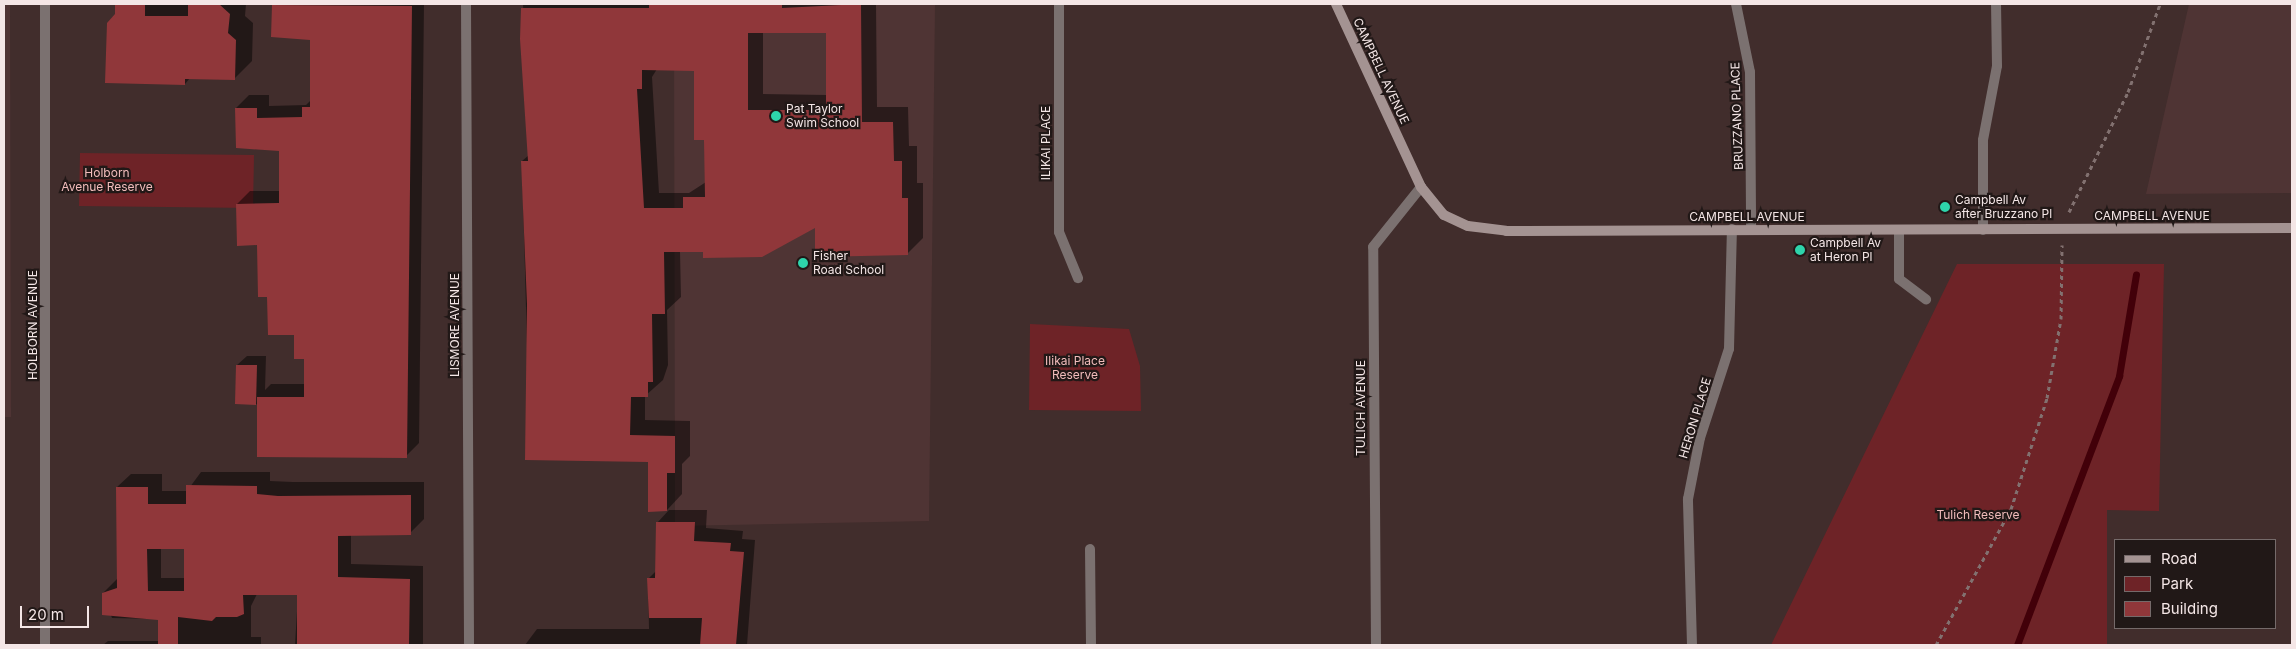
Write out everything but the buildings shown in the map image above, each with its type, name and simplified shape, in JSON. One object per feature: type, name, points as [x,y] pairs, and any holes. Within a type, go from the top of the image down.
[{"type":"main road","name":"CAMPBELL AVENUE","points":[[1336,4],[1420,188],[1455,222],[1485,229],[1983,230],[2292,228]]},
{"type":"street","name":"HOLBORN AVENUE","points":[[45,4],[45,645]]},
{"type":"street","name":"LISMORE AVENUE","points":[[466,4],[469,645]]},
{"type":"street","name":"ILIKAI PLACE","points":[[1059,4],[1059,232],[1078,278]]},
{"type":"street","name":"BRUZZANO PLACE","points":[[1736,4],[1750,72],[1751,229]]},
{"type":"street","points":[[1983,230],[1983,140],[1997,66],[1996,4]]},
{"type":"street","name":"TULICH AVENUE","points":[[1376,645],[1373,247],[1420,188]]},
{"type":"street","name":"HERON PLACE","points":[[1692,645],[1688,499],[1700,438],[1729,349],[1732,229]]},
{"type":"street","points":[[1899,230],[1899,279],[1926,299]]},
{"type":"street","points":[[1090,549],[1091,645]]},
{"type":"path","points":[[1936,645],[2011,508],[2047,398],[2061,319],[2062,229],[2128,92],[2160,4]]},
{"type":"shaded area","points":[[4,4],[10,4],[11,417],[4,417]]},
{"type":"shaded area","name":"Fisher Road School","points":[[674,4],[935,4],[929,521],[675,526]]},
{"type":"shaded area","points":[[2189,4],[2292,4],[2292,193],[2146,194]]},
{"type":"green space","name":"Holborn Avenue Reserve","points":[[80,153],[254,155],[253,208],[79,206]]},
{"type":"green space","name":"Tulich Reserve","points":[[1957,264],[2164,264],[2159,511],[2107,510],[2107,645],[1771,645]]},
{"type":"green space","name":"Ilikai Place Reserve","points":[[1030,324],[1129,329],[1140,366],[1141,411],[1029,410]]},
{"type":"waterway","points":[[2017,645],[2119,376],[2136,274]]},
{"type":"place","name":"Pat Taylor Swim School","points":[[776,116]]},
{"type":"place","name":"Campbell Av after Bruzzano Pl","points":[[1945,207]]},
{"type":"place","name":"Campbell Av at Heron Pl","points":[[1800,250]]},
{"type":"place","name":"Fisher Road School","points":[[803,263]]}]
